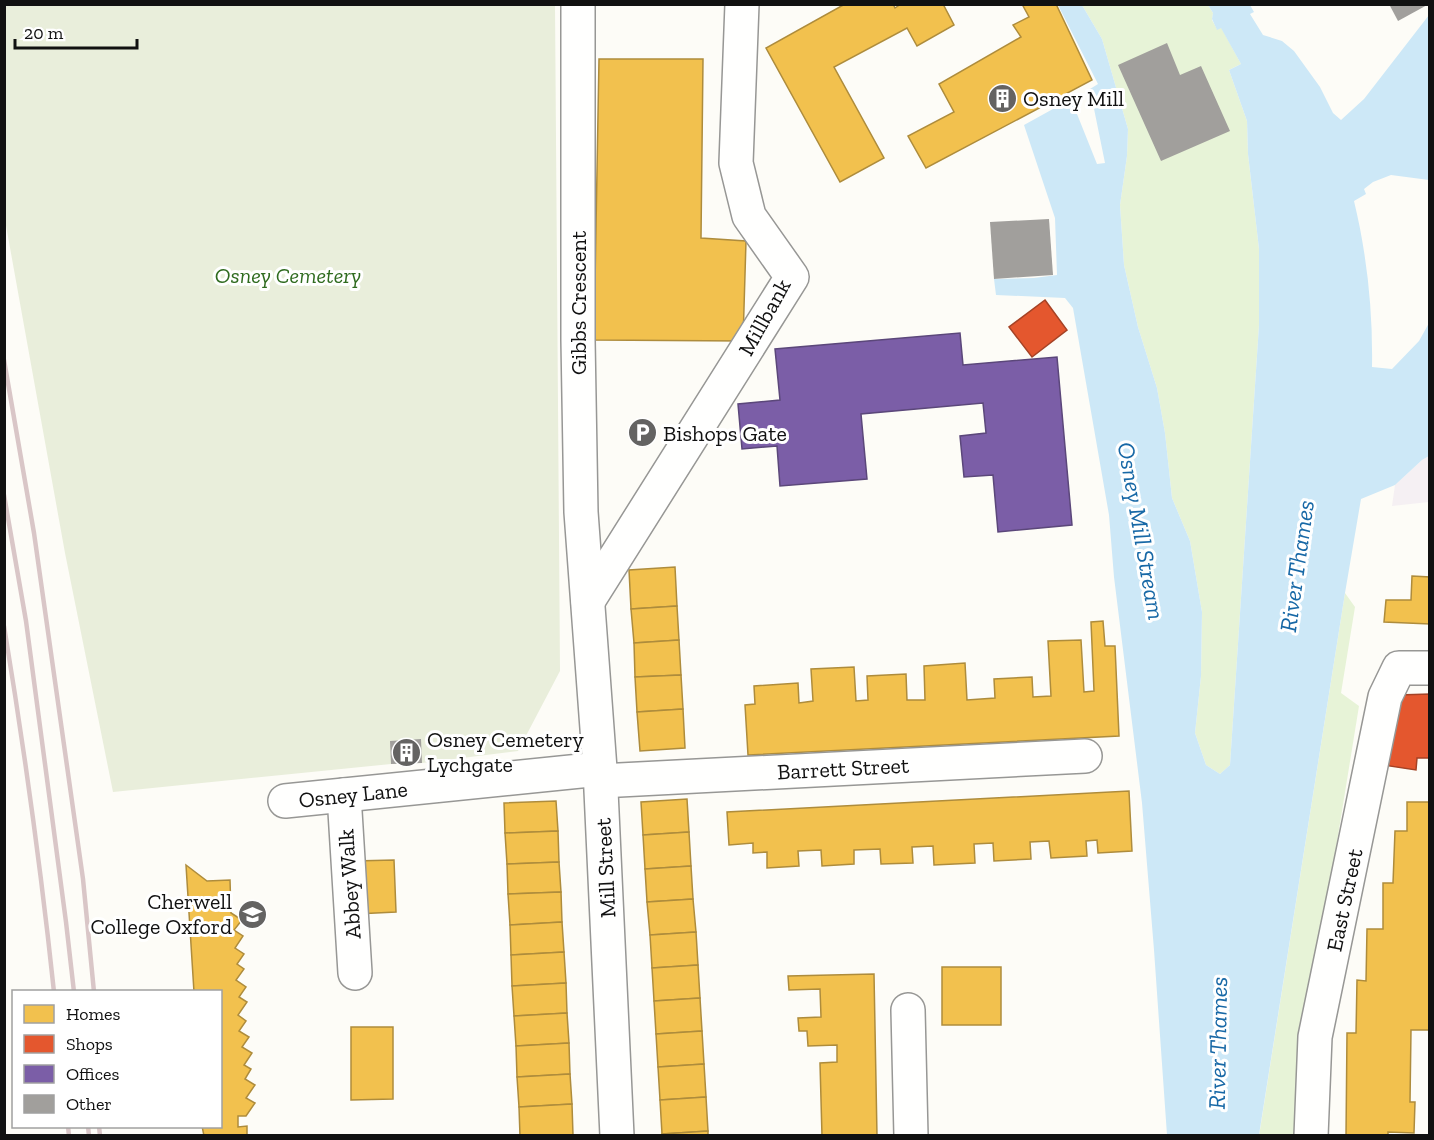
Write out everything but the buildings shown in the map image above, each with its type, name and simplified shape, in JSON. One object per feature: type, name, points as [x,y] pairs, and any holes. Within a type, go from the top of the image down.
[{"type":"street","name":"Gibbs Crescent","points":[[578,4],[578,340],[581,512],[588,601]]},
{"type":"street","name":"Millbank","points":[[588,601],[792,277],[749,216],[736,163],[742,4]]},
{"type":"street","name":"Mill Street","points":[[588,601],[600,775],[617,1136]]},
{"type":"street","name":"East Street","points":[[1311,1136],[1315,1037],[1385,697],[1414,668]]},
{"type":"street","name":"Barrett Street","points":[[600,775],[1084,756]]},
{"type":"street","name":"Osney Lane","points":[[285,801],[600,775]]},
{"type":"street","name":"Abbey Walk","points":[[344,795],[355,972]]},
{"type":"street","points":[[908,1010],[910,1136]]},
{"type":"shaded area","points":[[1429,456],[1429,502],[1392,506],[1395,485]]},
{"type":"green space","name":"Osney Cemetery","points":[[4,5],[555,5],[560,671],[518,751],[422,763],[391,764],[113,792],[65,553],[5,220]]},
{"type":"green space","points":[[1082,5],[1208,5],[1213,13],[1212,20],[1217,29],[1221,27],[1241,64],[1229,70],[1247,121],[1248,154],[1259,249],[1259,325],[1230,765],[1220,774],[1206,765],[1195,733],[1201,676],[1202,612],[1190,541],[1172,498],[1165,433],[1157,388],[1138,327],[1124,265],[1120,205],[1127,156],[1128,129],[1102,39]]},
{"type":"green space","points":[[1345,593],[1355,607],[1341,693],[1359,706],[1299,1076],[1294,1135],[1259,1136]]},
{"type":"water","points":[[1058,5],[1082,5],[1102,39],[1128,129],[1127,156],[1120,205],[1124,265],[1138,327],[1157,388],[1165,433],[1172,498],[1190,541],[1202,612],[1201,676],[1195,733],[1206,765],[1220,774],[1230,765],[1259,325],[1259,249],[1248,154],[1247,121],[1229,70],[1241,64],[1221,28],[1217,30],[1212,19],[1213,13],[1208,5],[1250,5],[1254,12],[1250,14],[1263,35],[1282,41],[1294,51],[1320,87],[1333,113],[1341,120],[1364,99],[1429,15],[1429,180],[1391,175],[1373,182],[1364,189],[1366,194],[1354,201],[1368,283],[1372,367],[1392,369],[1419,341],[1429,323],[1429,456],[1395,485],[1361,499],[1259,1135],[1167,1135],[1142,803],[1114,577],[1109,515],[1073,308],[1065,298],[996,295],[994,279],[1057,275],[1055,218],[1024,125],[1071,99],[1097,164],[1105,163],[1090,89],[1098,84]]},
{"type":"railway","points":[[4,360],[34,533],[83,879],[94,990]]},
{"type":"railway","points":[[4,495],[26,621],[74,990]]},
{"type":"railway","points":[[4,626],[32,808],[54,990]]},
{"type":"railway","points":[[68,1128],[69,1136]]},
{"type":"railway","points":[[88,1128],[89,1136]]},
{"type":"railway","points":[[99,1128],[100,1136]]},
{"type":"place","name":"Osney Mill","points":[[1002,98]]},
{"type":"place","name":"Bishops Gate","points":[[642,433]]},
{"type":"place","name":"Osney Cemetery Lychgate","points":[[406,752]]},
{"type":"place","name":"Cherwell College Oxford","points":[[253,914]]},
{"type":"water label","name":"Osney Mill Stream","points":[[1141,531]]},
{"type":"water label","name":"River Thames","points":[[1297,566]]},
{"type":"water label","name":"River Thames","points":[[1218,1043]]}]
